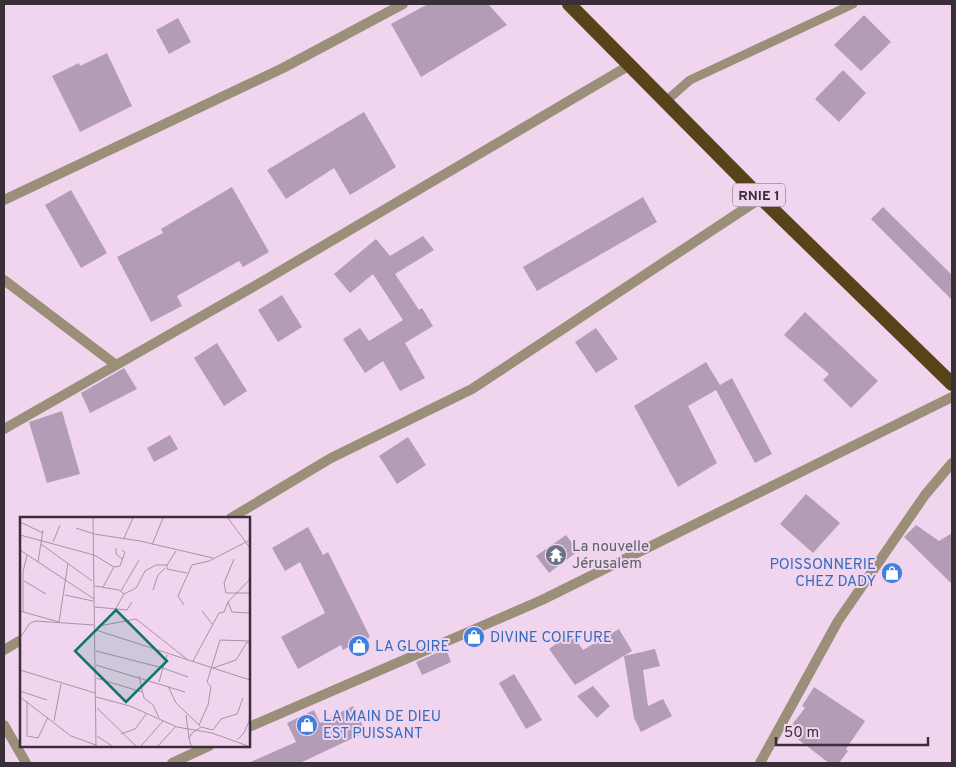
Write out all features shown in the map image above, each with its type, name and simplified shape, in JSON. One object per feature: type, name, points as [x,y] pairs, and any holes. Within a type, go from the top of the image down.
[{"type":"highway","name":"RNIE 1","points":[[569,4],[761,198],[952,384]]},
{"type":"street","points":[[4,200],[283,68],[403,4]]},
{"type":"street","points":[[4,429],[630,65]]},
{"type":"street","points":[[233,517],[331,458],[472,389],[761,198]]},
{"type":"street","points":[[4,280],[116,365]]},
{"type":"street","points":[[250,727],[542,600],[952,397]]},
{"type":"street","points":[[760,763],[838,621],[925,494],[952,463]]},
{"type":"street","points":[[4,650],[20,641]]},
{"type":"street","points":[[4,725],[26,763]]},
{"type":"street","points":[[172,763],[207,747]]},
{"type":"lane","points":[[666,100],[690,80],[853,4]]},
{"type":"building","points":[[428,4],[488,4],[507,25],[421,77],[391,24]]},
{"type":"building","points":[[864,15],[891,42],[861,71],[834,45]]},
{"type":"building","points":[[178,18],[191,42],[169,54],[156,30]]},
{"type":"building","points":[[107,53],[132,106],[80,132],[52,76],[79,63],[80,66]]},
{"type":"building","points":[[843,70],[866,93],[839,122],[815,99]]},
{"type":"building","points":[[364,112],[396,167],[350,195],[334,168],[286,199],[267,170]]},
{"type":"building","points":[[232,187],[269,252],[243,267],[239,261],[177,296],[182,306],[151,322],[117,257],[163,233],[161,229]]},
{"type":"building","points":[[71,190],[107,253],[81,268],[45,205]]},
{"type":"building","points":[[643,197],[657,222],[537,291],[523,267]]},
{"type":"building","points":[[883,207],[952,275],[952,300],[871,219]]},
{"type":"building","points":[[423,236],[434,250],[395,274],[419,310],[422,308],[433,326],[405,343],[425,378],[400,391],[383,361],[365,373],[343,339],[360,328],[369,341],[403,320],[373,274],[350,293],[334,274],[376,239],[390,256]]},
{"type":"building","points":[[282,295],[302,327],[278,342],[258,310]]},
{"type":"building","points":[[805,312],[878,381],[851,408],[823,380],[829,374],[784,335]]},
{"type":"building","points":[[596,328],[618,359],[596,373],[575,342]]},
{"type":"building","points":[[217,343],[247,391],[224,406],[194,358]]},
{"type":"building","points":[[706,362],[720,385],[732,378],[772,454],[755,463],[716,390],[688,406],[717,463],[678,487],[634,406]]},
{"type":"building","points":[[124,368],[137,389],[90,413],[81,393]]},
{"type":"building","points":[[62,411],[80,474],[47,483],[29,422]]},
{"type":"building","points":[[170,435],[178,449],[154,462],[147,448]]},
{"type":"building","points":[[408,437],[426,465],[397,484],[379,456]]},
{"type":"building","points":[[806,494],[840,523],[813,553],[780,524]]},
{"type":"building","points":[[916,525],[939,541],[952,533],[952,584],[904,537]]},
{"type":"building","points":[[308,527],[323,555],[328,552],[370,637],[343,650],[341,645],[298,669],[281,637],[325,613],[300,562],[285,571],[272,548]]},
{"type":"building","points":[[566,535],[578,551],[549,573],[536,556]]},
{"type":"building","points":[[619,629],[632,651],[575,685],[549,649],[571,633],[583,650]]},
{"type":"building","points":[[446,649],[451,662],[422,675],[416,662]]},
{"type":"building","points":[[655,649],[660,666],[643,670],[648,706],[663,699],[672,716],[641,732],[634,718],[624,656]]},
{"type":"building","points":[[514,674],[542,720],[526,729],[499,683]]},
{"type":"building","points":[[593,686],[610,706],[597,718],[577,696]]},
{"type":"building","points":[[814,687],[865,721],[839,763],[829,763],[787,731],[805,708],[802,706]]},
{"type":"building","points":[[353,706],[366,732],[300,763],[248,763],[296,742],[287,723],[314,710],[320,723]]},
{"type":"place","name":"La nouvelle Jérusalem","points":[[556,555]]},
{"type":"place","name":"POISSONNERIE CHEZ DADY","points":[[892,573]]},
{"type":"place","name":"DIVINE COIFFURE","points":[[474,637]]},
{"type":"place","name":"LA GLOIRE","points":[[359,646]]},
{"type":"place","name":"LA MAIN DE DIEU EST PUISSANT","points":[[307,725]]}]
